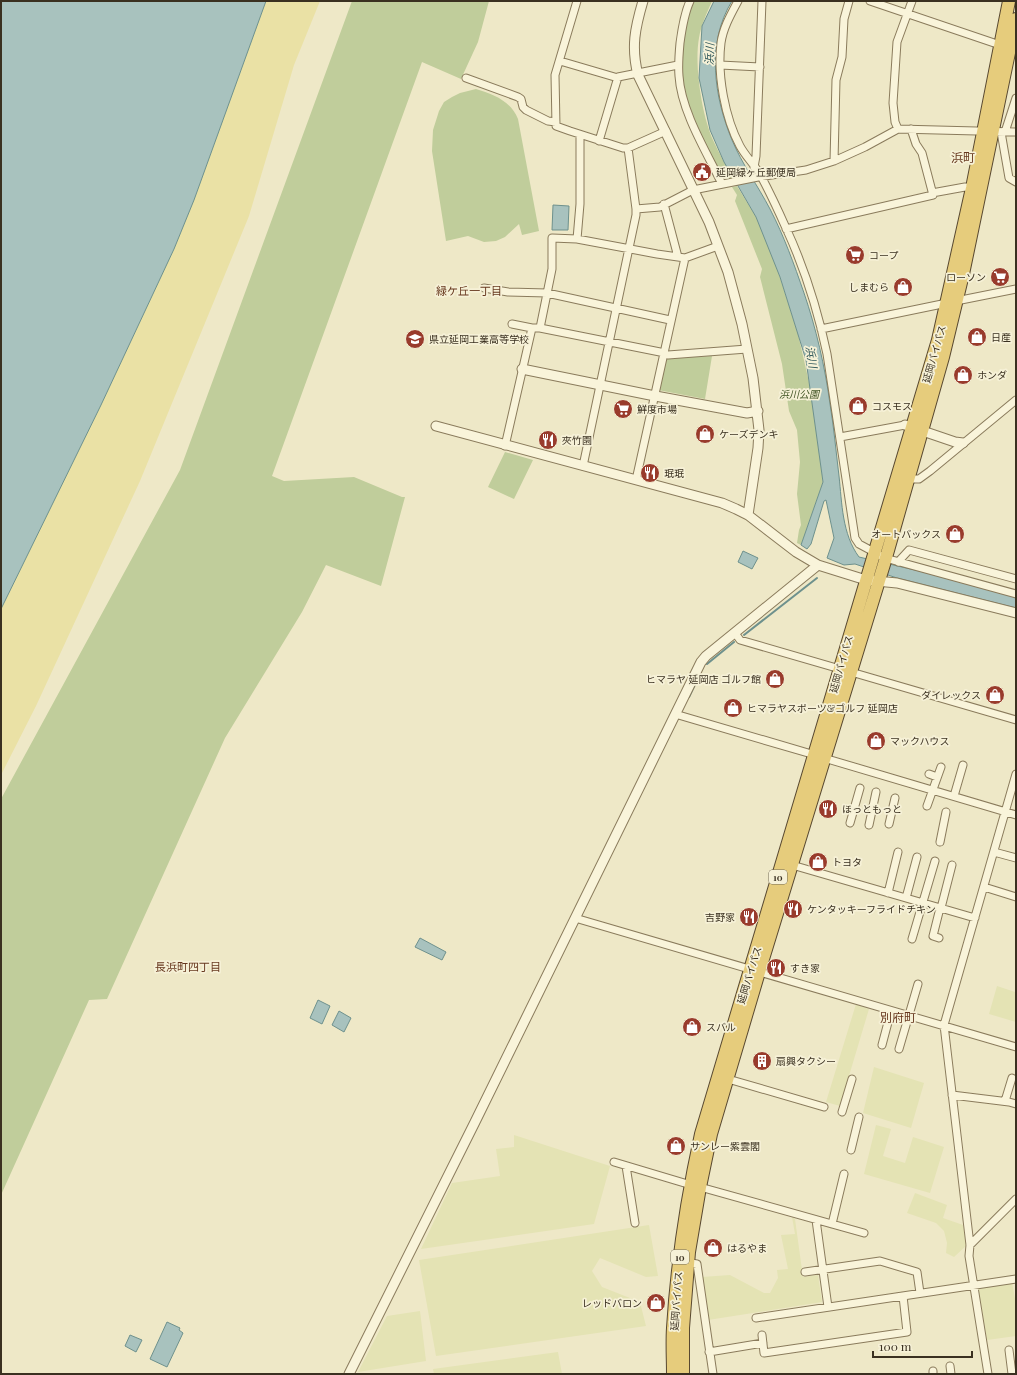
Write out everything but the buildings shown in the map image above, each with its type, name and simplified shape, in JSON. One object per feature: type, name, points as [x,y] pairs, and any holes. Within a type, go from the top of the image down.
[{"type":"highway","name":"延岡バイパス","points":[[1009,1],[1009,47]]},
{"type":"highway","name":"延岡バイパス","points":[[696,1186],[728,1080],[755,971],[874,577],[913,428],[952,302],[996,131],[1009,47],[1016,20]]},
{"type":"highway","name":"延岡バイパス","points":[[952,302],[972,188],[996,131]]},
{"type":"highway","name":"延岡バイパス","points":[[879,558],[909,479],[913,428]]},
{"type":"highway","name":"延岡バイパス","points":[[673,1374],[673,1330],[696,1186],[701,1134],[792,865],[819,756]]},
{"type":"highway","name":"延岡バイパス","points":[[683,1374],[684,1262]]},
{"type":"street","points":[[577,1],[556,75],[556,126],[623,148],[628,148],[666,131]]},
{"type":"street","points":[[643,1],[635,31],[634,43],[634,57],[638,73],[643,87],[694,190],[718,246],[734,294],[753,378],[759,430],[758,448],[748,515]]},
{"type":"street","points":[[690,1],[682,28],[678,65],[681,90],[692,124],[726,183]]},
{"type":"street","points":[[738,1],[726,25],[721,42],[720,65],[723,90],[732,127],[740,146],[760,177],[786,229],[801,264],[822,328],[855,538],[859,544],[879,558],[1016,594]]},
{"type":"street","points":[[754,167],[756,156],[762,1]]},
{"type":"street","points":[[834,161],[836,80],[842,57],[844,19],[849,1]]},
{"type":"street","points":[[870,1],[1009,47]]},
{"type":"street","points":[[898,129],[895,122],[893,103],[897,42],[912,1]]},
{"type":"street","points":[[560,61],[618,78],[678,65]]},
{"type":"street","points":[[720,65],[760,67]]},
{"type":"street","points":[[466,78],[518,97],[521,99],[523,107],[526,110],[548,121],[556,122]]},
{"type":"street","points":[[599,140],[618,78]]},
{"type":"street","points":[[1016,98],[996,131],[1009,178],[1016,182]]},
{"type":"street","points":[[636,209],[660,206],[694,190],[726,183],[806,170],[834,161],[865,147],[898,129],[1016,132]]},
{"type":"street","points":[[786,229],[933,196],[922,153],[916,144],[911,129]]},
{"type":"street","points":[[577,239],[580,204],[580,135]]},
{"type":"street","points":[[583,466],[636,215],[628,148]]},
{"type":"street","points":[[932,193],[965,187],[972,188]]},
{"type":"street","points":[[636,480],[682,258],[664,204]]},
{"type":"street","points":[[540,328],[552,269],[552,238],[577,239],[682,258],[718,246]]},
{"type":"street","points":[[484,288],[508,292],[547,293],[670,320]]},
{"type":"street","points":[[822,328],[1016,289]]},
{"type":"street","points":[[512,324],[540,328],[660,352],[668,355],[747,349]]},
{"type":"street","points":[[505,446],[532,328]]},
{"type":"street","points":[[522,369],[747,413],[758,411]]},
{"type":"street","points":[[909,479],[919,479],[1016,400]]},
{"type":"street","points":[[436,426],[736,508],[748,515],[796,552],[818,566],[874,577],[1016,613]]},
{"type":"street","points":[[840,437],[913,428],[963,443]]},
{"type":"street","points":[[898,562],[909,550],[1016,579]]},
{"type":"street","points":[[349,1374],[701,662],[818,566]]},
{"type":"street","points":[[735,633],[740,640],[1016,720]]},
{"type":"street","points":[[675,714],[1016,815]]},
{"type":"street","points":[[954,796],[963,765]]},
{"type":"street","points":[[926,806],[941,767]]},
{"type":"street","points":[[929,774],[937,777]]},
{"type":"street","points":[[988,1374],[975,1285],[969,1256],[970,1245],[944,1025],[1016,774]]},
{"type":"street","points":[[850,823],[860,788]]},
{"type":"street","points":[[869,826],[876,792]]},
{"type":"street","points":[[889,824],[895,798]]},
{"type":"street","points":[[940,842],[946,812]]},
{"type":"street","points":[[888,893],[898,852]]},
{"type":"street","points":[[994,852],[1016,858]]},
{"type":"street","points":[[906,898],[917,857]]},
{"type":"street","points":[[912,939],[935,861]]},
{"type":"street","points":[[792,865],[975,918]]},
{"type":"street","points":[[939,938],[933,936],[952,865]]},
{"type":"street","points":[[984,887],[1016,897]]},
{"type":"street","points":[[575,918],[1016,1047]]},
{"type":"street","points":[[899,1049],[918,984]]},
{"type":"street","points":[[882,1045],[891,1010]]},
{"type":"street","points":[[1006,1101],[1012,1078]]},
{"type":"street","points":[[842,1112],[852,1079]]},
{"type":"street","points":[[728,1080],[824,1107]]},
{"type":"street","points":[[952,1095],[1006,1101],[1016,1104]]},
{"type":"street","points":[[851,1150],[859,1117]]},
{"type":"street","points":[[614,1162],[864,1233]]},
{"type":"street","points":[[626,1166],[635,1223]]},
{"type":"street","points":[[832,1224],[844,1174]]},
{"type":"street","points":[[970,1245],[1016,1199]]},
{"type":"street","points":[[816,1220],[828,1307]]},
{"type":"street","points":[[805,1272],[880,1261],[917,1272],[920,1293]]},
{"type":"street","points":[[684,1262],[697,1264],[712,1374]]},
{"type":"street","points":[[756,1318],[1016,1280]]},
{"type":"street","points":[[762,1335],[764,1353],[907,1332],[903,1296]]},
{"type":"street","points":[[709,1352],[763,1343]]},
{"type":"street","points":[[1008,1350],[1012,1374]]},
{"type":"street","points":[[950,1366],[952,1374]]},
{"type":"green space","points":[[352,1],[489,1],[478,42],[461,79],[422,62],[272,476],[284,481],[354,477],[405,497],[381,586],[326,565],[302,612],[225,738],[107,999],[89,1000],[1,1195],[1,799],[180,470]]},
{"type":"green space","points":[[693,1],[712,1],[699,38],[698,76],[702,104],[709,130],[733,178],[728,179],[722,177],[698,131],[688,107],[682,82],[683,39],[687,17]]},
{"type":"green space","points":[[476,89],[501,99],[511,107],[518,119],[539,231],[522,235],[519,224],[505,237],[496,241],[484,242],[468,236],[446,241],[432,151],[433,130],[439,111],[444,102],[460,93]]},
{"type":"green space","name":"浜川公園","points":[[737,186],[756,217],[776,265],[798,334],[811,391],[823,482],[801,545],[797,543],[801,525],[797,494],[800,462],[797,430],[789,411],[782,364],[760,277],[762,269],[735,201],[737,195],[732,187]]},
{"type":"green space","points":[[712,356],[705,399],[658,390],[665,360],[668,358]]},
{"type":"green space","points":[[505,452],[533,460],[514,499],[488,487]]},
{"type":"green space","points":[[997,986],[1015,992],[1016,988],[1016,1022],[989,1014]]},
{"type":"green space","points":[[856,1004],[869,1009],[840,1106],[826,1102]]},
{"type":"green space","points":[[874,1067],[924,1083],[911,1128],[863,1113]]},
{"type":"green space","points":[[876,1125],[891,1129],[883,1156],[905,1163],[913,1137],[944,1147],[930,1193],[864,1174]]},
{"type":"green space","points":[[514,1135],[610,1166],[594,1224],[421,1249],[452,1183],[500,1176],[496,1149],[514,1147]]},
{"type":"green space","points":[[915,1193],[947,1205],[943,1218],[963,1225],[967,1245],[954,1257],[946,1253],[947,1243],[944,1231],[936,1223],[907,1213]]},
{"type":"green space","points":[[792,1217],[795,1219],[803,1277],[818,1275],[822,1302],[708,1320],[702,1277],[730,1275],[764,1293],[770,1293],[778,1278],[777,1270],[788,1269],[781,1235],[795,1234]]},
{"type":"green space","points":[[649,1225],[658,1276],[646,1277],[600,1258],[592,1271],[602,1287],[640,1302],[646,1326],[436,1356],[419,1260]]},
{"type":"green space","points":[[1012,1282],[1016,1304],[1016,1336],[987,1340],[978,1287]]},
{"type":"green space","points":[[420,1311],[426,1361],[358,1372],[387,1316]]},
{"type":"green space","points":[[558,1352],[562,1374],[434,1374],[433,1369]]},
{"type":"sand","points":[[266,1],[320,1],[294,65],[249,216],[140,481],[36,706],[1,775],[1,609],[101,405],[174,249],[194,200]]},
{"type":"water","points":[[1,1],[266,1],[194,200],[174,249],[101,405],[1,609]]},
{"type":"water","name":"浜川","points":[[714,1],[732,1],[718,34],[716,52],[717,88],[721,106],[736,149],[780,229],[793,261],[808,306],[826,376],[833,422],[842,507],[846,528],[853,548],[859,557],[958,580],[1016,596],[1016,608],[897,578],[855,564],[844,565],[827,558],[834,538],[826,500],[824,501],[811,544],[807,549],[801,545],[823,482],[806,360],[780,277],[756,217],[724,162],[710,130],[699,78],[702,26]]},
{"type":"water","points":[[553,205],[569,206],[568,230],[552,230]]},
{"type":"water","points":[[743,551],[758,558],[752,569],[738,562]]},
{"type":"water","points":[[420,938],[446,952],[442,960],[415,947]]},
{"type":"water","points":[[318,1000],[330,1006],[322,1024],[310,1018]]},
{"type":"water","points":[[339,1011],[351,1018],[344,1032],[332,1025]]},
{"type":"water","points":[[167,1322],[180,1328],[179,1330],[183,1333],[167,1367],[150,1359]]},
{"type":"water","points":[[130,1335],[142,1340],[136,1352],[125,1346]]},
{"type":"waterway","points":[[744,635],[817,578]]},
{"type":"waterway","points":[[707,664],[734,642]]},
{"type":"waterway","points":[[689,697],[700,674]]},
{"type":"place","name":"延岡緑ヶ丘郵便局","points":[[702,172]]},
{"type":"place","name":"コープ","points":[[855,255]]},
{"type":"place","name":"ローソン","points":[[1000,277]]},
{"type":"place","name":"しまむら","points":[[903,287]]},
{"type":"place","name":"日産","points":[[977,337]]},
{"type":"place","name":"県立延岡工業高等学校","points":[[415,339]]},
{"type":"place","name":"ホンダ","points":[[963,375]]},
{"type":"place","name":"コスモス","points":[[858,406]]},
{"type":"place","name":"鮮度市場","points":[[623,409]]},
{"type":"place","name":"ケーズデンキ","points":[[705,434]]},
{"type":"place","name":"夾竹園","points":[[548,440]]},
{"type":"place","name":"珉珉","points":[[650,473]]},
{"type":"place","name":"オートバックス","points":[[955,534]]},
{"type":"place","name":"ヒマラヤ 延岡店 ゴルフ館","points":[[775,679]]},
{"type":"place","name":"ダイレックス","points":[[995,695]]},
{"type":"place","name":"ヒマラヤスポーツ&ゴルフ 延岡店","points":[[733,708]]},
{"type":"place","name":"マックハウス","points":[[876,741]]},
{"type":"place","name":"ほっともっと","points":[[828,809]]},
{"type":"place","name":"トヨタ","points":[[818,862]]},
{"type":"place","name":"ケンタッキーフライドチキン","points":[[793,909]]},
{"type":"place","name":"吉野家","points":[[749,917]]},
{"type":"place","name":"すき家","points":[[776,968]]},
{"type":"place","name":"スバル","points":[[692,1027]]},
{"type":"place","name":"扇興タクシー","points":[[762,1061]]},
{"type":"place","name":"サンレー紫雲閣","points":[[676,1146]]},
{"type":"place","name":"はるやま","points":[[713,1248]]},
{"type":"place","name":"レッドバロン","points":[[656,1303]]},
{"type":"district","name":"浜町","points":[[963,157]]},
{"type":"district","name":"緑ケ丘一丁目","points":[[469,290]]},
{"type":"district","name":"長浜町四丁目","points":[[188,966]]},
{"type":"district","name":"別府町","points":[[898,1017]]}]
